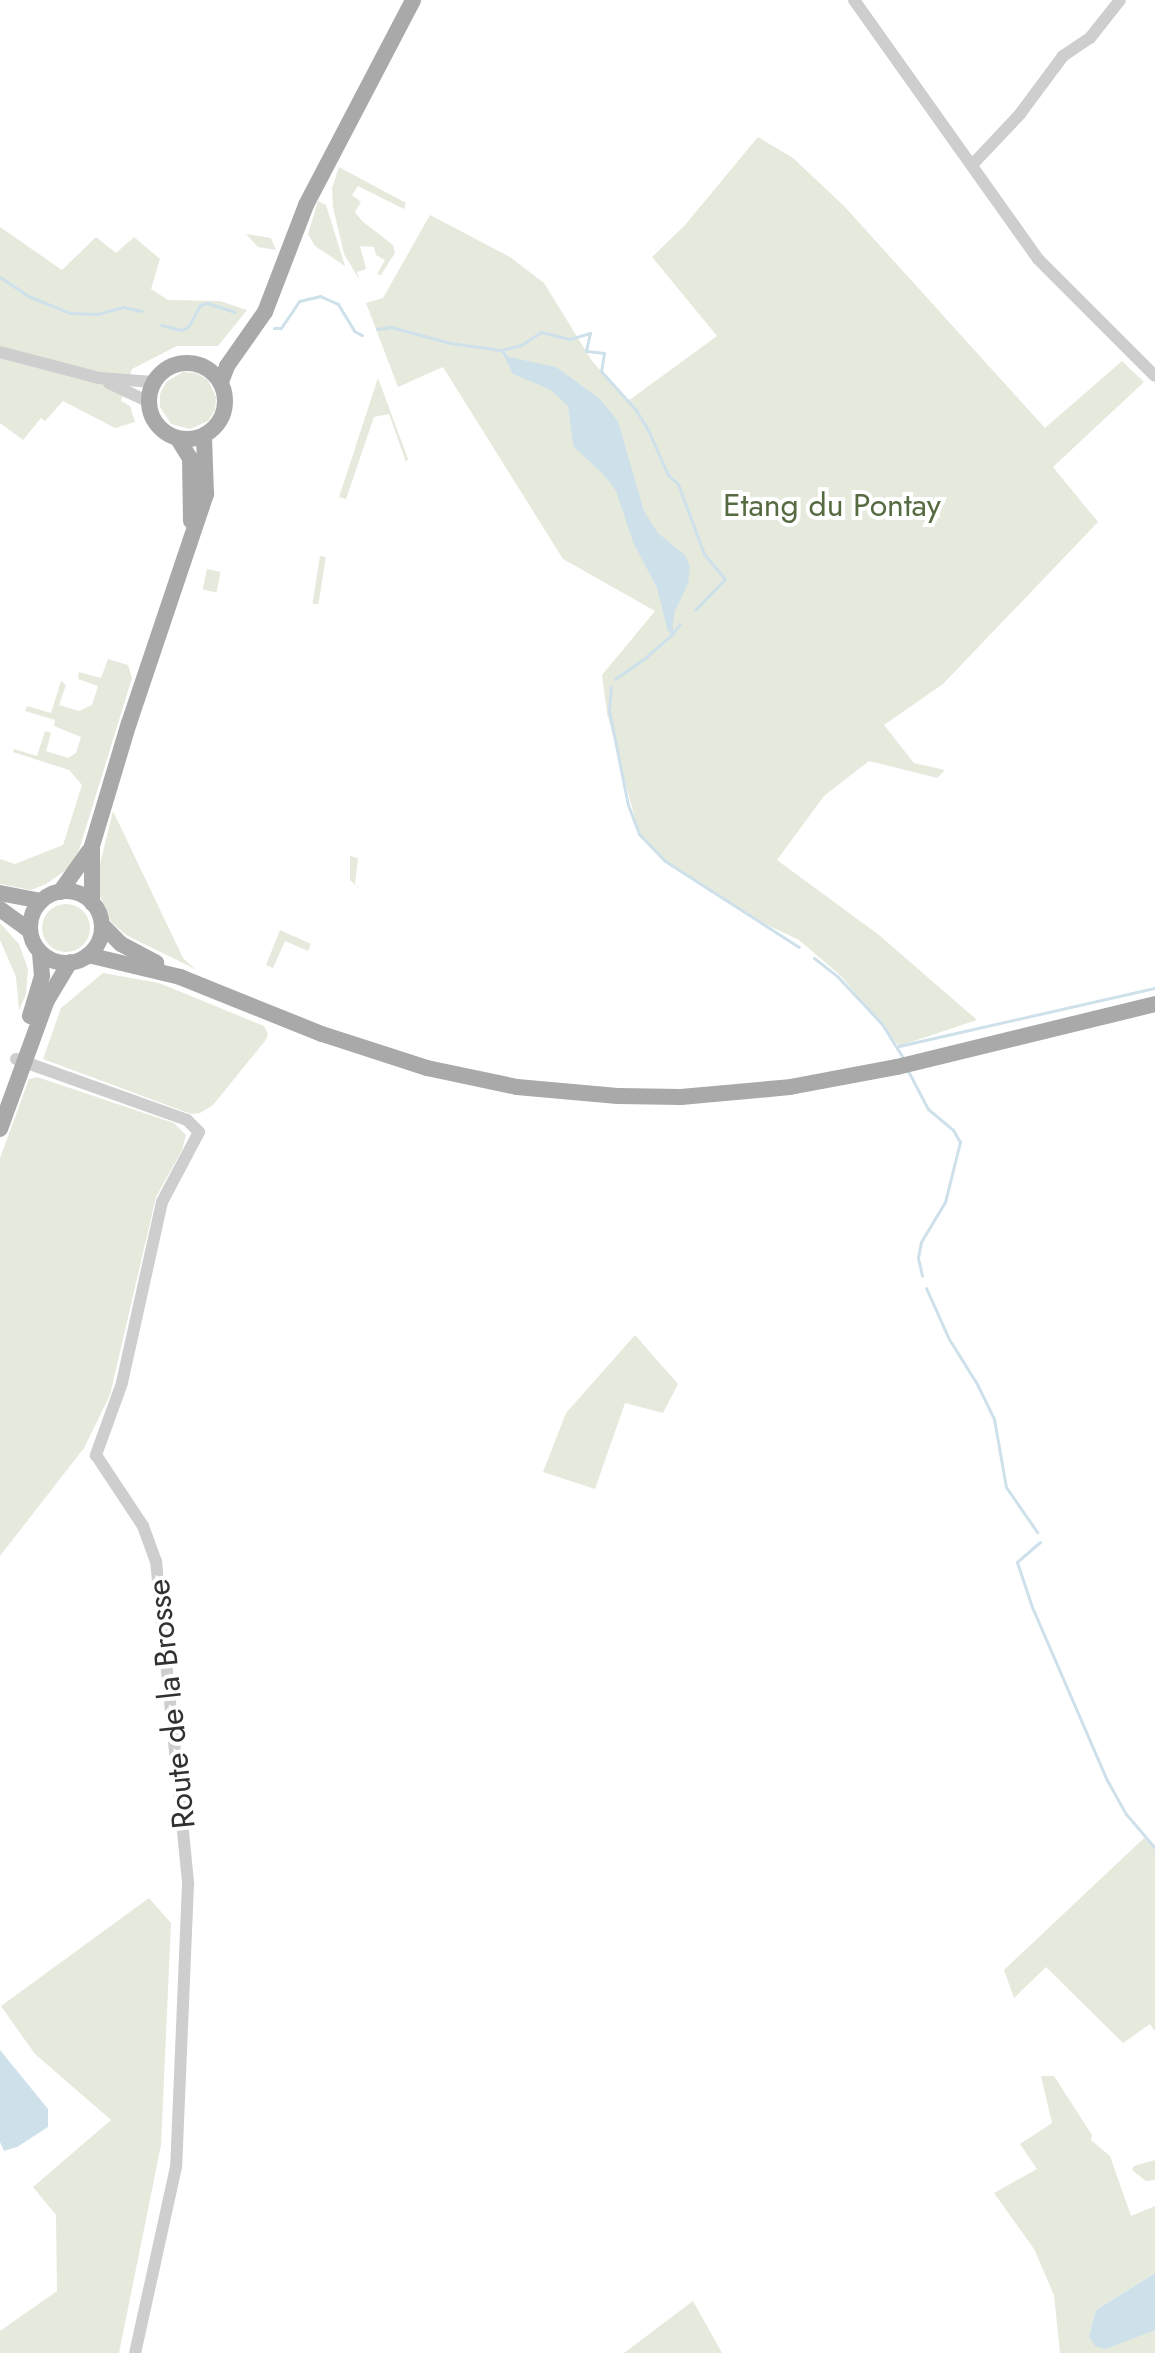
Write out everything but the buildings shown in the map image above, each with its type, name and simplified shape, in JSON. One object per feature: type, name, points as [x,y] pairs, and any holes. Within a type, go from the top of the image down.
[{"type":"main road","points":[[178,439],[204,436],[224,415],[226,404],[221,382],[227,366],[259,324],[306,205],[413,0]]},
{"type":"main road","points":[[194,528],[190,458],[178,439],[159,428],[149,402],[154,382],[163,372],[179,363],[203,366],[217,360],[272,292]]},
{"type":"main road","points":[[203,366],[221,382]]},
{"type":"main road","points":[[60,892],[92,846],[206,494],[204,436]]},
{"type":"main road","points":[[92,846],[92,903],[102,925],[121,944],[180,977]]},
{"type":"main road","points":[[30,931],[32,915],[41,901],[60,892],[78,893],[92,903]]},
{"type":"main road","points":[[0,893],[41,901]]},
{"type":"main road","points":[[0,909],[30,931],[40,952],[40,985],[0,1129]]},
{"type":"main road","points":[[40,952],[54,961],[70,962],[88,955],[99,942],[102,925]]},
{"type":"main road","points":[[88,955],[180,977],[393,1058],[471,1078],[538,1090],[618,1096],[712,1095],[790,1087],[903,1065],[1155,1004]]},
{"type":"main road","points":[[0,1110],[47,1000],[70,962]]},
{"type":"street","points":[[854,0],[1054,278],[1155,376]]},
{"type":"street","points":[[972,165],[1020,114],[1063,56],[1090,38],[1120,0]]},
{"type":"street","points":[[0,352],[99,378],[154,382]]},
{"type":"street","points":[[99,378],[149,402]]},
{"type":"street","name":"Route de la Brosse","points":[[21,1060],[187,1120],[199,1132],[162,1202],[122,1383],[96,1455],[143,1526],[159,1574],[188,1884],[176,2167],[135,2353]]},
{"type":"green space","name":"Etang du Pontay","points":[[758,137],[793,158],[844,206],[1045,428],[1122,361],[1144,382],[1053,467],[1098,522],[943,684],[884,725],[914,763],[945,770],[937,778],[869,761],[824,796],[777,860],[879,935],[977,1020],[899,1046],[841,976],[799,940],[761,922],[665,861],[639,834],[607,713],[602,675],[655,611],[563,559],[443,367],[398,387],[366,303],[383,298],[430,215],[510,257],[544,283],[592,361],[628,401],[717,336],[652,257],[685,225]]},
{"type":"green space","points":[[339,167],[406,203],[404,209],[358,186],[352,195],[361,202],[355,212],[362,221],[393,245],[395,253],[381,275],[377,274],[385,260],[376,255],[374,247],[360,246],[366,269],[357,272],[359,279],[344,254],[333,207],[332,188]]},
{"type":"green space","points":[[318,201],[326,205],[345,266],[315,246],[308,234]]},
{"type":"green space","points":[[0,227],[62,270],[96,237],[116,253],[134,237],[160,259],[151,289],[168,300],[220,301],[247,310],[218,346],[177,346],[132,369],[121,401],[130,406],[135,422],[115,428],[63,401],[45,421],[41,418],[23,440],[0,423]]},
{"type":"green space","points":[[246,234],[271,238],[276,250],[258,247]]},
{"type":"green space","points":[[183,372],[196,373],[208,380],[216,397],[215,410],[208,421],[190,429],[171,424],[160,407],[160,394],[166,382]]},
{"type":"green space","points":[[378,378],[408,459],[406,462],[389,414],[374,417],[346,499],[339,497]]},
{"type":"green space","points":[[320,556],[326,557],[318,604],[312,603]]},
{"type":"green space","points":[[207,569],[221,572],[216,592],[203,590]]},
{"type":"green space","points":[[108,659],[128,665],[132,678],[79,850],[69,868],[46,884],[31,890],[0,884],[0,859],[15,864],[63,845],[82,785],[69,770],[13,752],[14,749],[37,756],[45,731],[51,733],[46,751],[68,758],[76,753],[81,737],[54,726],[55,720],[25,711],[27,706],[51,713],[61,681],[66,685],[59,705],[79,711],[92,705],[98,686],[78,679],[79,672],[101,678]]},
{"type":"green space","points":[[113,811],[183,958],[195,969],[126,935],[112,923],[99,894],[98,872]]},
{"type":"green space","points":[[350,856],[358,858],[355,884],[367,896],[350,880]]},
{"type":"green space","points":[[66,904],[75,905],[83,911],[89,919],[89,937],[83,945],[75,951],[66,952],[57,951],[49,945],[43,937],[42,928],[43,919],[49,911],[57,905]]},
{"type":"green space","points":[[0,923],[19,944],[28,969],[26,994],[19,1010],[16,977],[0,940]]},
{"type":"green space","points":[[280,930],[311,944],[308,951],[285,941],[273,968],[266,965]]},
{"type":"green space","points":[[103,973],[159,983],[264,1026],[268,1034],[213,1105],[200,1113],[191,1114],[43,1059],[61,1008]]},
{"type":"green space","points":[[37,1077],[174,1123],[186,1135],[182,1150],[156,1197],[110,1395],[84,1448],[0,1556],[0,1158],[29,1079]]},
{"type":"green space","points":[[635,1335],[678,1384],[663,1413],[625,1403],[595,1489],[543,1472],[566,1413]]},
{"type":"green space","points":[[1144,1838],[1155,1848],[1155,2031],[1150,2024],[1123,2043],[1046,1967],[1014,1998],[1004,1970]]},
{"type":"green space","points":[[149,1898],[171,1923],[161,2145],[119,2353],[0,2353],[0,2331],[57,2291],[56,2215],[33,2187],[111,2120],[35,2054],[1,2006]]},
{"type":"green space","points":[[1041,2076],[1054,2076],[1092,2135],[1091,2140],[1110,2156],[1131,2216],[1155,2206],[1155,2273],[1096,2310],[1089,2336],[1155,2330],[1155,2353],[1060,2353],[1054,2295],[1034,2249],[994,2193],[1037,2169],[1020,2144],[1052,2123]]},
{"type":"green space","points":[[1155,2160],[1155,2180],[1146,2181],[1132,2170],[1134,2166]]},
{"type":"green space","points":[[693,2301],[722,2353],[624,2353]]},
{"type":"water","points":[[504,356],[556,367],[599,398],[618,421],[644,511],[658,533],[685,555],[690,567],[688,584],[675,611],[672,629],[668,632],[657,588],[633,542],[616,491],[573,446],[568,406],[551,390],[513,374]]},
{"type":"water","points":[[0,2050],[48,2109],[48,2127],[17,2147],[4,2151],[0,2142]]},
{"type":"water","points":[[1155,2273],[1155,2330],[1106,2349],[1095,2346],[1089,2336],[1096,2310]]},
{"type":"waterway","points":[[0,277],[28,296],[70,313],[97,314],[123,307],[142,311]]},
{"type":"waterway","points":[[274,328],[281,328],[299,301],[320,296],[338,304],[354,331],[362,335]]},
{"type":"waterway","points":[[161,325],[181,330],[188,327],[200,305],[207,303],[235,312]]},
{"type":"waterway","points":[[377,329],[391,327],[450,343],[501,350],[507,357]]},
{"type":"waterway","points":[[501,350],[521,345],[541,332],[570,339],[590,333],[586,351],[604,353],[601,371],[636,410],[668,475],[678,484],[704,554],[725,579],[695,610]]},
{"type":"waterway","points":[[671,635],[680,624]]},
{"type":"waterway","points":[[615,679],[671,635],[671,627]]},
{"type":"waterway","points":[[611,687],[609,710],[628,805],[639,834],[665,861],[799,947]]},
{"type":"waterway","points":[[814,958],[838,977],[882,1024],[903,1058]]},
{"type":"waterway","points":[[899,1046],[1155,988]]},
{"type":"waterway","points":[[907,1069],[928,1109],[953,1130],[960,1142],[945,1202],[921,1242],[918,1258],[922,1276]]},
{"type":"waterway","points":[[926,1288],[949,1339],[994,1419],[1006,1487],[1037,1532]]},
{"type":"waterway","points":[[1040,1542],[1017,1562],[1032,1607],[1107,1780],[1126,1814],[1155,1848]]}]
